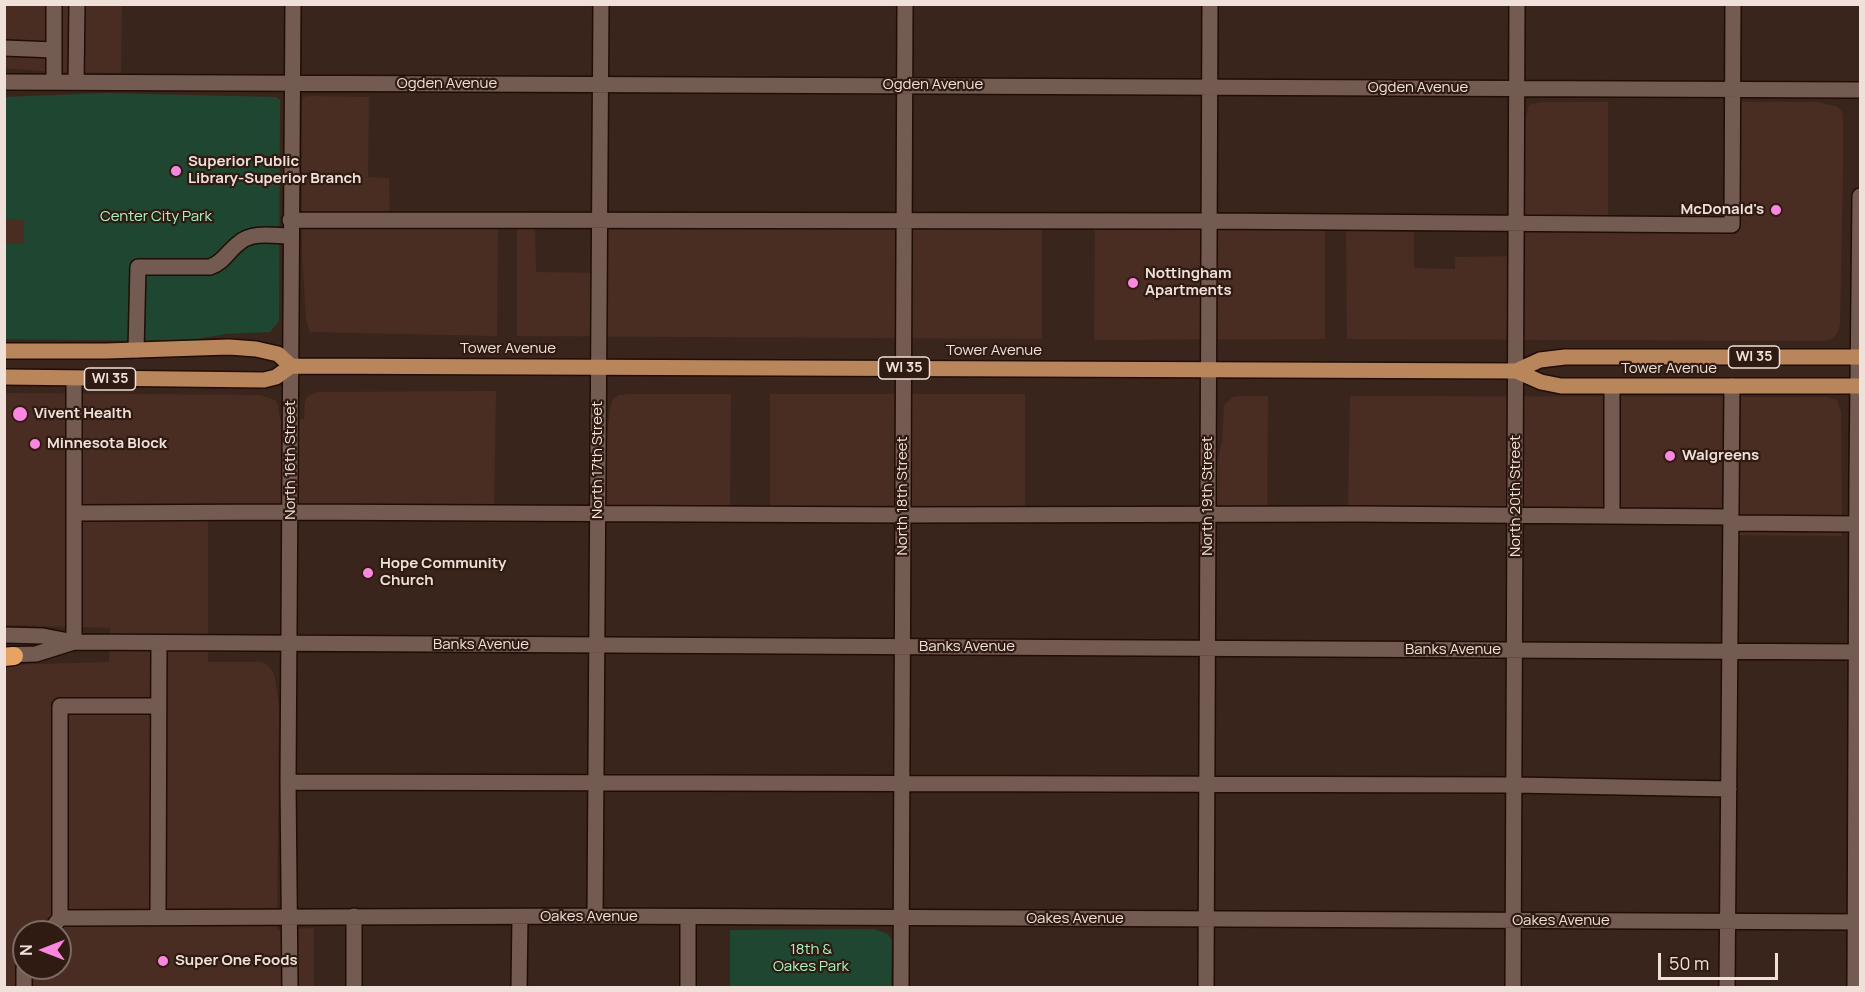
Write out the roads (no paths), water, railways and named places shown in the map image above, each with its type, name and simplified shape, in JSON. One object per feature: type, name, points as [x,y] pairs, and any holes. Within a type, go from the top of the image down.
[{"type":"main road","name":"WI 35","points":[[4,351],[228,347],[256,349],[278,354],[291,366]]},
{"type":"main road","name":"Tower Avenue","points":[[1516,371],[1540,360],[1565,357],[1860,357]]},
{"type":"main road","name":"Tower Avenue","points":[[4,377],[264,380],[276,377],[291,366],[1209,369],[1516,371],[1550,385],[1612,387],[1859,386]]},
{"type":"street","points":[[54,4],[54,82]]},
{"type":"street","points":[[76,82],[77,4]]},
{"type":"street","name":"North 16th Street","points":[[290,987],[288,782],[293,4]]},
{"type":"street","name":"North 17th Street","points":[[595,916],[601,4]]},
{"type":"street","name":"North 18th Street","points":[[901,987],[905,4]]},
{"type":"street","name":"North 19th Street","points":[[1206,987],[1210,4]]},
{"type":"street","name":"North 20th Street","points":[[1513,987],[1517,4]]},
{"type":"street","points":[[290,220],[1209,221],[1732,225],[1732,4]]},
{"type":"street","points":[[4,48],[54,50]]},
{"type":"street","name":"Ogden Avenue","points":[[4,82],[1860,90]]},
{"type":"street","points":[[1855,987],[1858,922],[1857,524],[1860,196]]},
{"type":"street","points":[[136,350],[138,267],[210,267],[220,262],[238,243],[249,237],[290,236]]},
{"type":"street","points":[[74,379],[74,642]]},
{"type":"street","points":[[1727,987],[1732,386]]},
{"type":"street","points":[[1612,387],[1612,516]]},
{"type":"street","points":[[74,513],[598,512],[902,515],[1612,516],[1857,524]]},
{"type":"street","name":"Banks Avenue","points":[[4,635],[43,636],[74,642],[159,643],[1858,652]]},
{"type":"street","name":"Banks Avenue","points":[[8,656],[47,652],[74,642]]},
{"type":"street","points":[[158,918],[159,643]]},
{"type":"street","points":[[60,918],[60,706],[159,706]]},
{"type":"street","points":[[288,782],[1514,785],[1728,789]]},
{"type":"street","points":[[354,916],[354,987]]},
{"type":"street","name":"Oakes Avenue","points":[[60,918],[595,916],[1858,922]]},
{"type":"street","points":[[519,987],[520,917]]},
{"type":"street","points":[[688,917],[688,987]]},
{"type":"place","name":"Superior Public Library-Superior Branch","points":[[176,171]]},
{"type":"place","name":"McDonald's","points":[[1776,210]]},
{"type":"place","name":"Nottingham Apartments","points":[[1133,283]]},
{"type":"place","name":"Vivent Health","points":[[20,414]]},
{"type":"place","name":"Minnesota Block","points":[[35,444]]},
{"type":"place","name":"Walgreens","points":[[1670,456]]},
{"type":"place","name":"Hope Community Church","points":[[368,573]]},
{"type":"place","name":"Super One Foods","points":[[163,961]]},
{"type":"park label","name":"Center City Park","points":[[156,217]]},
{"type":"park label","name":"18th & Oakes Park","points":[[811,958]]}]
